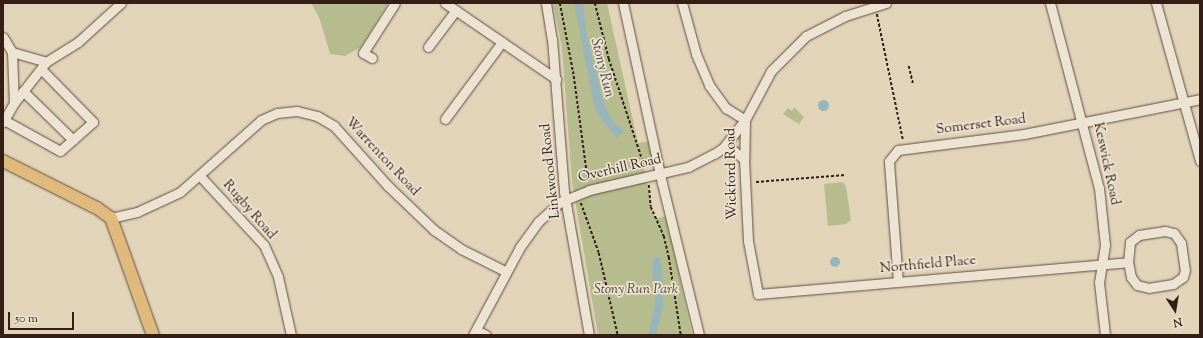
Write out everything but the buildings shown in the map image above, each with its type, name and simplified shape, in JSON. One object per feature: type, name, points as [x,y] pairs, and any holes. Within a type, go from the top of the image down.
[{"type":"main road","points":[[3,162],[97,208],[111,218],[153,335]]},
{"type":"street","points":[[12,52],[43,65],[93,122],[60,151],[3,121],[14,103],[43,65],[78,42],[121,3]]},
{"type":"street","points":[[372,58],[363,53],[395,3]]},
{"type":"street","points":[[445,3],[556,80]]},
{"type":"street","name":"Linkwood Road","points":[[546,3],[556,80],[565,199],[589,335]]},
{"type":"street","points":[[623,3],[660,175],[699,335]]},
{"type":"street","name":"Wickford Road","points":[[682,3],[696,54],[709,85],[726,108],[745,120],[744,158],[748,242],[758,294]]},
{"type":"street","name":"Overhill Road","points":[[474,333],[505,271],[538,222],[565,199],[589,190],[660,175],[688,167],[723,148],[745,120],[771,72],[806,36],[845,16],[886,3]]},
{"type":"street","name":"Keswick Road","points":[[1050,3],[1093,161],[1103,222],[1105,245],[1099,282],[1105,335]]},
{"type":"street","points":[[1156,3],[1200,161]]},
{"type":"street","points":[[428,47],[456,10]]},
{"type":"street","points":[[3,37],[12,52],[14,103]]},
{"type":"street","points":[[445,119],[502,42]]},
{"type":"street","points":[[23,91],[73,140]]},
{"type":"street","name":"Somerset Road","points":[[905,148],[987,140],[1083,123],[1200,99]]},
{"type":"street","name":"Warrenton Road","points":[[111,218],[132,213],[170,198],[200,176],[254,126],[269,116],[286,111],[313,115],[334,126],[388,186],[434,230],[461,249],[505,271]]},
{"type":"street","points":[[723,148],[734,151],[744,158]]},
{"type":"street","points":[[898,282],[889,161],[893,154],[905,148]]},
{"type":"street","name":"Rugby Road","points":[[200,176],[246,224],[270,256],[278,277],[291,335]]},
{"type":"street","points":[[1165,231],[1174,233],[1181,243],[1185,270],[1183,277],[1173,284],[1142,287],[1133,281],[1128,262],[1128,252],[1133,238],[1149,232],[1165,231]]},
{"type":"street","name":"Northfield Place","points":[[758,294],[1128,262]]},
{"type":"street","points":[[474,333],[486,335]]},
{"type":"path","points":[[560,3],[574,76],[589,190]]},
{"type":"path","points":[[595,3],[612,67],[648,177],[651,207],[669,257],[681,335]]},
{"type":"path","points":[[878,15],[905,148]]},
{"type":"path","points":[[909,66],[913,84]]},
{"type":"path","points":[[756,182],[846,175]]},
{"type":"path","points":[[580,201],[599,253],[618,335]]},
{"type":"green space","points":[[311,3],[388,3],[361,47],[345,56],[330,54],[319,17]]},
{"type":"green space","name":"Stony Run Park","points":[[553,3],[607,3],[638,143],[650,141],[656,166],[644,168],[648,188],[655,219],[666,216],[692,335],[598,335],[572,182],[562,48]]},
{"type":"green space","points":[[794,107],[804,117],[799,124],[783,114],[788,108],[792,111]]},
{"type":"green space","points":[[843,182],[846,187],[851,220],[846,224],[828,226],[824,184]]},
{"type":"water","name":"Stony Run","points":[[574,3],[583,3],[587,37],[605,107],[614,123],[624,130],[617,138],[602,121],[594,106]]},
{"type":"water","points":[[821,100],[825,100],[827,101],[827,109],[821,110],[818,107],[818,103]]},
{"type":"water","points":[[654,257],[659,257],[662,264],[663,306],[656,335],[648,335],[655,303],[652,267]]},
{"type":"water","points":[[833,257],[837,257],[839,258],[839,266],[833,267],[830,264],[830,260]]}]
